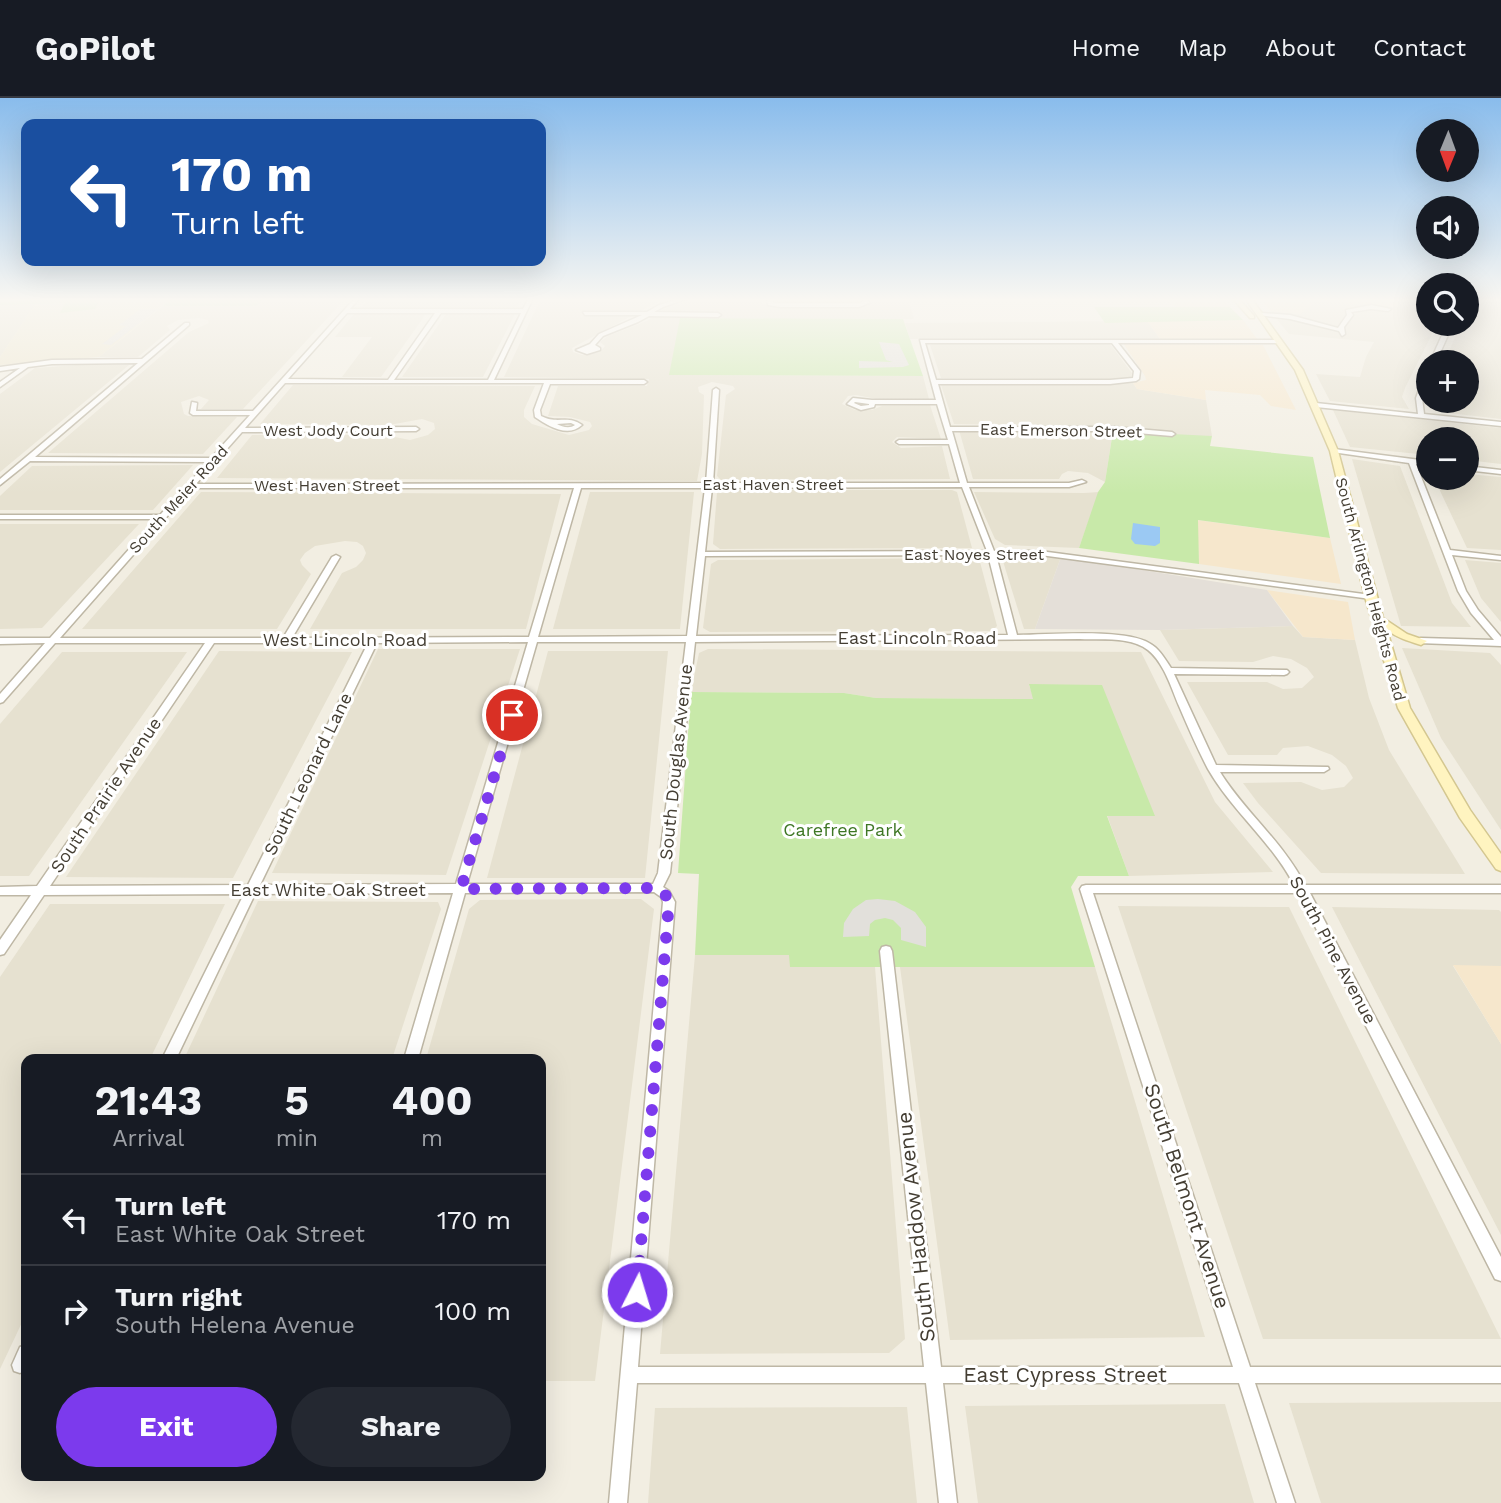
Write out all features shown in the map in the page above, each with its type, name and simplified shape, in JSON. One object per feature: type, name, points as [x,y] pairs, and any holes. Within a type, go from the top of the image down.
[{"type":"main road","name":"South Arlington Heights Road","points":[[1294,364],[1316,405],[1334,452],[1377,619],[1404,708],[1465,814],[1501,865]]},
{"type":"main road","points":[[1377,619],[1403,636],[1421,641]]},
{"type":"main road","points":[[1387,650],[1421,641]]},
{"type":"street","points":[[0,369],[46,364]]},
{"type":"street","points":[[0,483],[141,364]]},
{"type":"street","name":"South Meier Road","points":[[0,700],[300,364]]},
{"type":"street","points":[[390,381],[402,364]]},
{"type":"street","points":[[490,381],[498,364]]},
{"type":"street","points":[[929,364],[964,484],[990,552],[1013,638]]},
{"type":"street","points":[[934,382],[1110,382],[1136,379],[1137,370],[1132,364]]},
{"type":"street","points":[[0,385],[27,365]]},
{"type":"street","points":[[284,382],[644,382]]},
{"type":"street","points":[[548,382],[536,413],[551,424]]},
{"type":"street","name":"South Douglas Avenue","points":[[656,888],[664,873],[709,484],[716,390]]},
{"type":"street","points":[[872,402],[940,402]]},
{"type":"street","points":[[194,403],[193,412],[255,413]]},
{"type":"street","points":[[1316,405],[1501,424]]},
{"type":"street","name":"West Jody Court","points":[[241,430],[416,429]]},
{"type":"street","name":"East Emerson Street","points":[[949,429],[1114,429],[1172,434]]},
{"type":"street","points":[[899,442],[953,442]]},
{"type":"street","points":[[1334,452],[1416,462]]},
{"type":"street","points":[[28,459],[212,460]]},
{"type":"street","points":[[1412,461],[1467,601],[1501,643]]},
{"type":"street","points":[[1479,469],[1501,472]]},
{"type":"street","name":"East Haven Street","points":[[464,485],[1069,485],[1082,482]]},
{"type":"street","name":"West Haven Street","points":[[190,486],[464,485]]},
{"type":"street","points":[[412,1054],[578,485]]},
{"type":"street","points":[[0,517],[161,517]]},
{"type":"street","name":"East Noyes Street","points":[[701,554],[990,552],[1076,555],[1371,597]]},
{"type":"street","points":[[1448,552],[1501,558]]},
{"type":"street","points":[[286,640],[336,557]]},
{"type":"street","name":"East Lincoln Road","points":[[690,640],[1013,638],[1124,639],[1144,643]]},
{"type":"street","name":"South Prairie Avenue","points":[[0,950],[211,640]]},
{"type":"street","name":"West Lincoln Road","points":[[0,641],[690,640]]},
{"type":"street","name":"South Leonard Lane","points":[[171,1054],[373,641]]},
{"type":"street","points":[[1421,641],[1501,643]]},
{"type":"street","name":"South Pine Avenue","points":[[1144,643],[1159,655],[1233,799],[1279,850],[1303,891],[1501,1273]]},
{"type":"street","points":[[1168,671],[1284,672]]},
{"type":"street","points":[[1215,768],[1324,769]]},
{"type":"street","points":[[618,1503],[669,902],[665,894],[656,888]]},
{"type":"street","name":"East White Oak Street","points":[[0,891],[656,888]]},
{"type":"street","name":"South Belmont Avenue","points":[[1286,1503],[1086,889],[1303,891]]},
{"type":"street","points":[[1303,891],[1501,889]]},
{"type":"street","name":"South Haddow Avenue","points":[[886,951],[948,1503]]},
{"type":"street","name":"East Cypress Street","points":[[630,1375],[1501,1375]]},
{"type":"shaded area","points":[[152,364],[285,364],[243,409],[201,409],[209,400],[199,396],[181,402],[184,414],[188,416],[237,417],[203,454],[48,453]]},
{"type":"shaded area","points":[[352,364],[391,364],[381,377],[342,377]]},
{"type":"shaded area","points":[[411,364],[490,364],[483,377],[402,377]]},
{"type":"shaded area","points":[[510,364],[672,364],[670,375],[923,376],[929,399],[877,399],[856,395],[848,396],[842,404],[855,410],[872,410],[882,406],[930,405],[941,439],[897,437],[892,442],[901,448],[942,446],[950,479],[721,480],[717,476],[726,395],[735,389],[733,386],[712,382],[698,387],[699,392],[704,395],[702,454],[697,481],[217,478],[252,435],[385,435],[410,440],[428,435],[435,429],[434,423],[422,419],[389,425],[260,424],[293,385],[535,386],[524,410],[524,417],[532,424],[569,435],[589,430],[592,426],[590,422],[570,417],[548,416],[558,386],[647,386],[649,379],[504,377]]},
{"type":"shaded area","points":[[859,364],[909,365],[903,367],[859,368]]},
{"type":"shaded area","points":[[936,364],[1125,364],[1132,373],[1131,377],[1125,379],[941,378]]},
{"type":"shaded area","points":[[1137,364],[1272,364],[1296,410],[1271,406],[1260,395],[1205,390],[1206,400],[1137,389],[1133,383],[1146,380]]},
{"type":"shaded area","points":[[1364,364],[1416,364],[1402,397],[1409,409],[1330,401],[1316,374],[1360,377]]},
{"type":"shaded area","points":[[1479,364],[1501,364],[1501,419],[1449,413],[1479,413]]},
{"type":"shaded area","points":[[129,365],[0,472],[0,394],[35,368]]},
{"type":"shaded area","points":[[1133,383],[1137,389],[1206,400],[1212,436],[1178,436],[1175,432],[1100,426],[954,424],[941,385]]},
{"type":"shaded area","points":[[1333,410],[1501,428],[1501,464],[1479,461],[1479,427],[1416,427],[1416,454],[1350,447]]},
{"type":"shaded area","points":[[959,430],[1113,431],[1105,482],[1088,473],[1068,471],[1059,479],[973,479]]},
{"type":"shaded area","points":[[1352,459],[1400,466],[1452,603],[1471,627],[1401,626]]},
{"type":"shaded area","points":[[193,465],[153,510],[0,510],[0,496],[32,466]]},
{"type":"shaded area","points":[[1479,475],[1501,477],[1501,550],[1467,548],[1440,490],[1479,490]]},
{"type":"shaded area","points":[[952,490],[957,492],[972,548],[720,549],[713,544],[717,492]]},
{"type":"shaded area","points":[[201,492],[561,494],[526,629],[310,629],[342,573],[356,567],[366,553],[363,546],[357,542],[345,541],[315,546],[305,553],[300,560],[311,574],[277,629],[82,629]]},
{"type":"shaded area","points":[[590,492],[694,492],[680,629],[553,629]]},
{"type":"shaded area","points":[[974,492],[1099,492],[1079,548],[1005,545],[995,539]]},
{"type":"shaded area","points":[[1197,520],[1330,538],[1341,584],[1199,564]]},
{"type":"shaded area","points":[[0,524],[139,524],[42,628],[0,629]]},
{"type":"shaded area","points":[[1061,557],[1035,629],[1024,629],[1002,558]]},
{"type":"shaded area","points":[[1061,557],[1267,590],[1293,626],[1159,630],[1035,629]]},
{"type":"shaded area","points":[[972,558],[980,562],[997,626],[992,631],[710,632],[703,628],[711,564],[718,560]]},
{"type":"shaded area","points":[[1465,560],[1501,563],[1501,622],[1481,598]]},
{"type":"shaded area","points":[[1267,590],[1348,602],[1355,640],[1303,637]]},
{"type":"shaded area","points":[[1293,626],[1303,637],[1355,640],[1369,698],[1389,750],[1465,874],[1321,873],[1243,783],[1301,782],[1322,790],[1344,787],[1353,778],[1346,766],[1332,755],[1308,746],[1283,748],[1277,755],[1228,755],[1187,682],[1267,682],[1283,689],[1302,688],[1314,677],[1307,668],[1291,659],[1273,656],[1253,662],[1179,661],[1160,630]]},
{"type":"shaded area","points":[[1402,648],[1490,653],[1501,665],[1501,830],[1441,738]]},
{"type":"shaded area","points":[[378,649],[520,649],[446,875],[272,873]]},
{"type":"shaded area","points":[[708,649],[1141,652],[1215,802],[1273,872],[1129,876],[1107,815],[1154,816],[1029,685],[1034,699],[876,698],[844,693],[691,692],[699,653]]},
{"type":"shaded area","points":[[219,651],[352,652],[233,878],[66,877]]},
{"type":"shaded area","points":[[548,651],[668,651],[645,878],[487,878]]},
{"type":"shaded area","points":[[62,652],[187,652],[29,876],[0,876],[0,724]]},
{"type":"shaded area","points":[[641,899],[654,909],[595,1381],[546,1381],[546,1054],[427,1054],[469,909],[480,900]]},
{"type":"shaded area","points":[[866,900],[895,901],[915,912],[926,927],[926,947],[901,940],[901,928],[893,920],[885,918],[870,924],[869,936],[843,937],[844,923],[853,909]]},
{"type":"shaded area","points":[[258,901],[438,902],[441,909],[394,1054],[186,1054]]},
{"type":"shaded area","points":[[50,904],[225,904],[152,1054],[21,1054],[21,1325],[0,1369],[0,977]]},
{"type":"shaded area","points":[[1118,906],[1289,907],[1501,1339],[1263,1339]]},
{"type":"shaded area","points":[[1332,907],[1501,912],[1501,966],[1453,966],[1501,1044],[1501,1235]]},
{"type":"shaded area","points":[[695,955],[790,955],[791,967],[875,967],[905,1339],[889,1353],[660,1354]]},
{"type":"shaded area","points":[[1453,965],[1501,966],[1501,1044]]},
{"type":"shaded area","points":[[900,967],[1095,967],[1205,1337],[950,1340]]},
{"type":"shaded area","points":[[1501,1402],[1501,1503],[1321,1503],[1289,1403]]},
{"type":"shaded area","points":[[1225,1404],[1254,1503],[978,1503],[965,1406]]},
{"type":"shaded area","points":[[907,1407],[917,1503],[648,1503],[655,1408]]},
{"type":"green space","points":[[671,364],[919,364],[923,376],[669,375]]},
{"type":"green space","points":[[1113,431],[1212,436],[1210,446],[1313,457],[1330,538],[1198,520],[1199,564],[1079,548],[1098,492],[1105,482]]},
{"type":"green space","name":"Carefree Park","points":[[1029,684],[1102,685],[1155,816],[1107,816],[1129,876],[1078,876],[1071,887],[1095,967],[790,967],[789,955],[695,955],[699,874],[678,873],[691,692],[844,693],[876,698],[1033,699]]},
{"type":"water","points":[[1133,523],[1160,527],[1160,543],[1155,546],[1135,544],[1131,539]]},
{"type":"route","points":[[512,715],[461,889],[656,888],[665,894],[669,902],[637,1292]]}]
